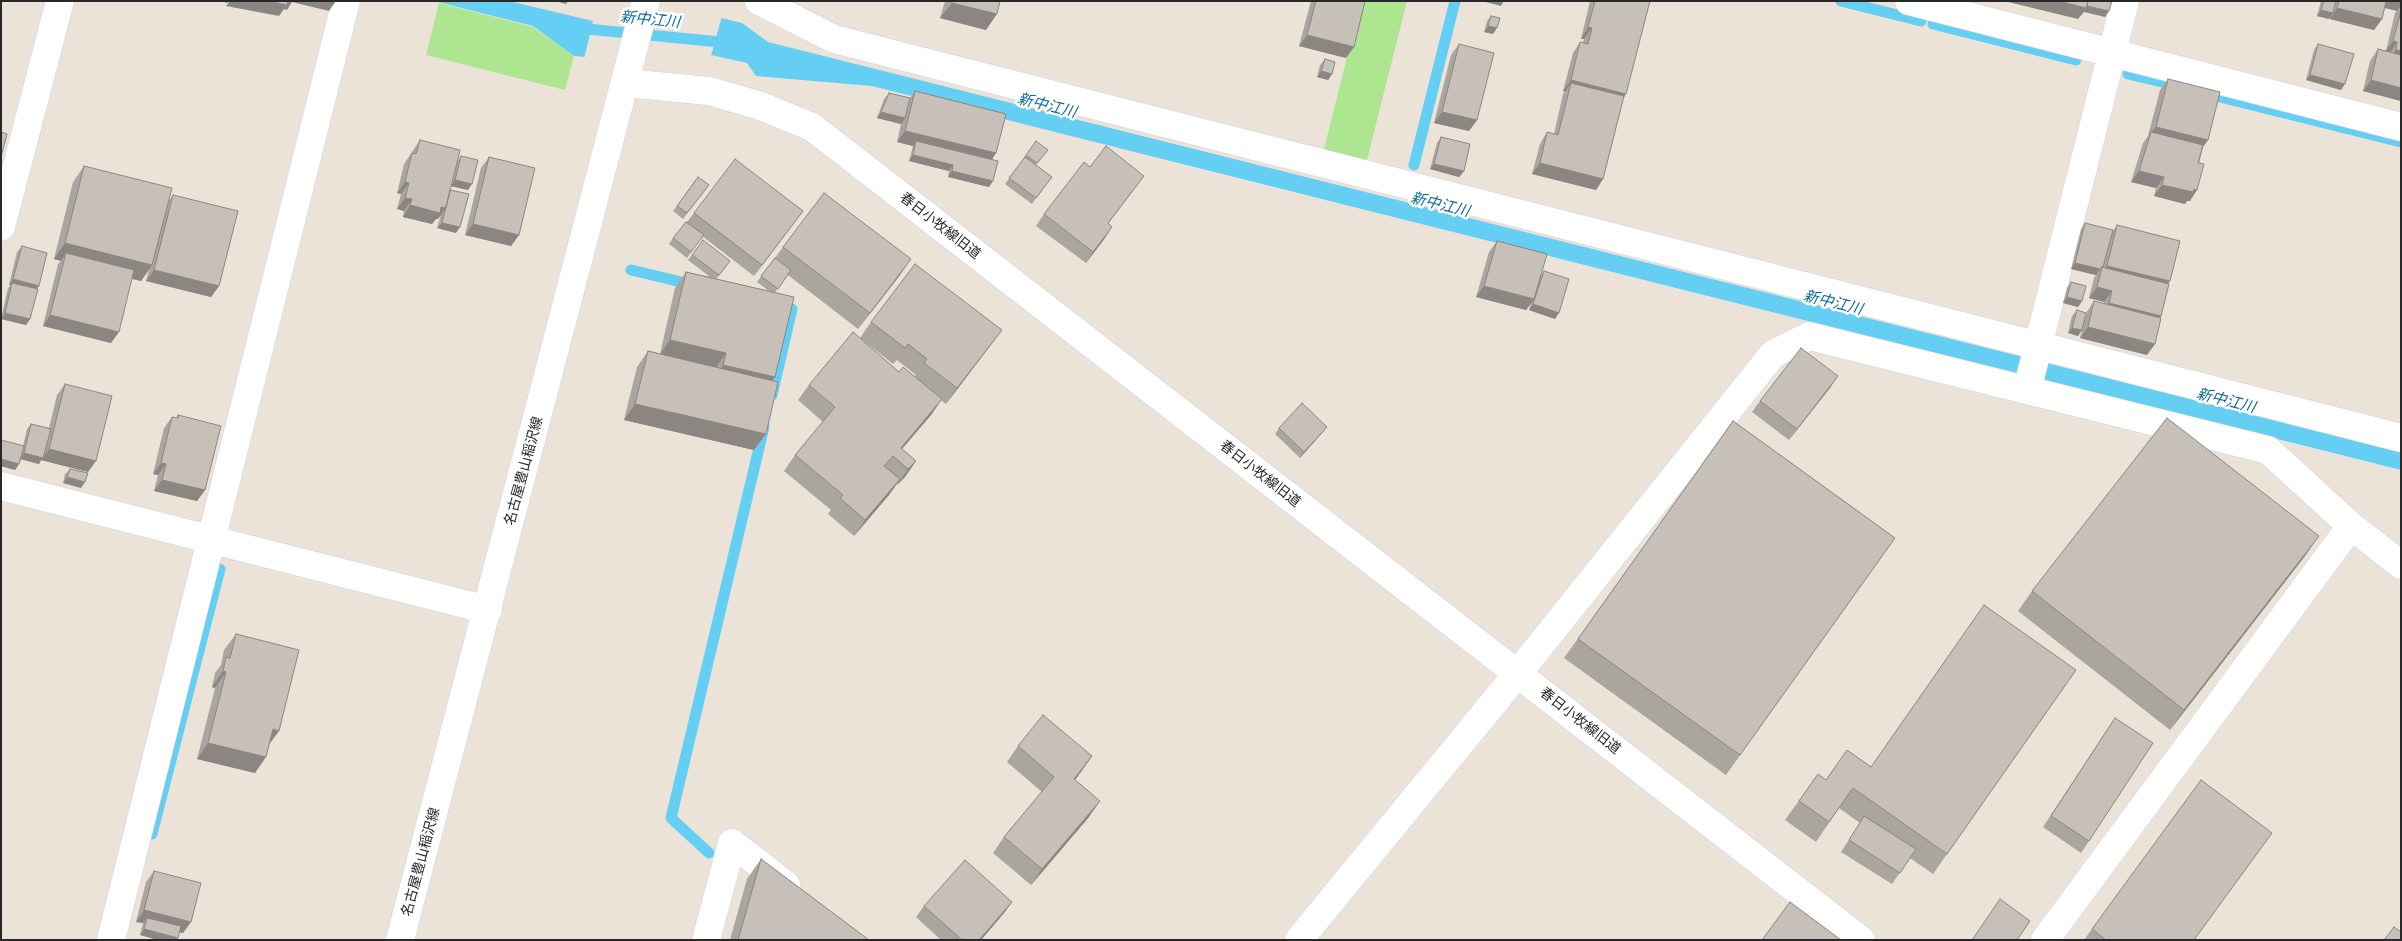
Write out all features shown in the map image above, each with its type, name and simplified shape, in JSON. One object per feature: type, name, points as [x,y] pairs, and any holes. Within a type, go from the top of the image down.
[{"type":"street","points":[[1,227],[60,1]]},
{"type":"street","points":[[111,940],[346,1]]},
{"type":"street","name":"名古屋豊山稲沢線","points":[[400,940],[646,1]]},
{"type":"street","points":[[759,1],[834,39],[2033,367],[2268,450],[2351,526],[2401,564]]},
{"type":"street","points":[[1909,1],[2401,127]]},
{"type":"street","points":[[2033,367],[2125,1]]},
{"type":"street","name":"春日小牧線旧道","points":[[626,76],[709,91],[758,105],[812,127],[1861,940]]},
{"type":"street","points":[[1299,940],[1518,673],[1773,354],[1809,336],[2033,367],[2401,438]]},
{"type":"street","points":[[1,486],[488,610]]},
{"type":"street","points":[[2045,940],[2351,526]]},
{"type":"street","points":[[706,940],[732,843],[802,898]]},
{"type":"green space","points":[[1361,1],[1407,1],[1366,164],[1323,153]]},
{"type":"green space","points":[[439,3],[533,27],[574,56],[565,90],[426,55]]},
{"type":"water","points":[[434,1],[509,1],[593,21],[585,57],[574,56],[533,26]]},
{"type":"water","points":[[721,18],[742,23],[768,42],[2401,452],[2401,470],[872,86],[756,76],[747,63],[711,55]]},
{"type":"pier","points":[[722,16],[711,57],[709,54],[719,17]]},
{"type":"pier","points":[[594,19],[596,22],[587,57],[584,59]]},
{"type":"building","points":[[267,1],[288,1],[287,5]]},
{"type":"building","points":[[952,1],[1000,1],[997,14],[952,3]]},
{"type":"building","points":[[1316,1],[1365,1],[1354,47],[1307,35]]},
{"type":"building","points":[[1595,1],[1650,1],[1626,94],[1571,80],[1580,42],[1588,44],[1592,28],[1588,27]]},
{"type":"building","points":[[2058,1],[2088,1],[2086,8]]},
{"type":"building","points":[[2088,1],[2112,1],[2109,11],[2087,6]]},
{"type":"building","points":[[2324,1],[2336,1],[2333,13],[2321,10]]},
{"type":"building","points":[[2339,1],[2386,1],[2382,19],[2337,8]]},
{"type":"building","points":[[2401,11],[2401,51],[2396,50],[2397,42],[2393,41]]},
{"type":"building","points":[[1491,16],[1500,18],[1497,28],[1488,26]]},
{"type":"building","points":[[1459,44],[1494,53],[1477,120],[1442,112]]},
{"type":"building","points":[[2318,44],[2354,54],[2345,84],[2310,75]]},
{"type":"building","points":[[2378,49],[2401,55],[2401,88],[2371,80]]},
{"type":"building","points":[[1325,59],[1335,62],[1332,74],[1321,71]]},
{"type":"building","points":[[2168,79],[2220,92],[2208,140],[2156,127]]},
{"type":"building","points":[[1571,83],[1624,96],[1603,179],[1540,163],[1547,132],[1558,135]]},
{"type":"building","points":[[915,91],[1006,114],[996,153],[905,131]]},
{"type":"building","points":[[889,93],[910,98],[905,118],[881,112]]},
{"type":"building","points":[[1,132],[7,134],[1,157]]},
{"type":"building","points":[[2151,132],[2203,145],[2198,163],[2204,164],[2197,190],[2194,189],[2193,192],[2162,185],[2164,177],[2139,171]]},
{"type":"building","points":[[1441,137],[1470,144],[1464,171],[1434,164]]},
{"type":"building","points":[[420,140],[460,150],[446,208],[441,207],[440,213],[410,205],[412,199],[405,198],[409,183],[405,182],[412,153],[416,154]]},
{"type":"building","points":[[916,141],[998,161],[993,181],[952,171],[953,165],[913,155]]},
{"type":"building","points":[[1036,141],[1048,150],[1037,163],[1026,155]]},
{"type":"building","points":[[1106,146],[1144,176],[1108,223],[1112,227],[1093,252],[1044,214],[1084,162],[1090,167]]},
{"type":"building","points":[[461,156],[478,160],[472,184],[455,180]]},
{"type":"building","points":[[489,157],[535,168],[519,235],[473,224]]},
{"type":"building","points":[[1025,157],[1052,177],[1036,198],[1009,178]]},
{"type":"building","points":[[735,159],[803,211],[762,265],[694,213]]},
{"type":"building","points":[[84,166],[172,188],[152,265],[65,243]]},
{"type":"building","points":[[698,177],[709,185],[687,213],[677,206]]},
{"type":"building","points":[[450,190],[469,194],[460,227],[442,223]]},
{"type":"building","points":[[824,193],[911,259],[870,313],[783,247]]},
{"type":"building","points":[[173,195],[238,211],[219,286],[154,270]]},
{"type":"building","points":[[686,222],[704,235],[691,252],[673,238]]},
{"type":"building","points":[[2085,223],[2113,230],[2103,267],[2100,269],[2075,263]]},
{"type":"building","points":[[2117,225],[2180,241],[2170,281],[2107,266]]},
{"type":"building","points":[[703,240],[730,261],[719,275],[692,255]]},
{"type":"building","points":[[1497,241],[1547,254],[1534,299],[1484,286]]},
{"type":"building","points":[[22,246],[47,253],[39,286],[13,279]]},
{"type":"building","points":[[66,253],[134,270],[119,332],[50,315]]},
{"type":"building","points":[[775,258],[791,270],[778,289],[761,276]]},
{"type":"building","points":[[915,264],[1002,330],[957,388],[924,363],[927,359],[908,344],[905,348],[871,322]]},
{"type":"building","points":[[2102,267],[2169,284],[2161,316],[2109,303],[2112,291],[2097,287]]},
{"type":"building","points":[[1544,271],[1569,279],[1559,313],[1533,304]]},
{"type":"building","points":[[686,272],[794,297],[775,377],[723,365],[726,353],[670,340]]},
{"type":"building","points":[[2071,282],[2086,286],[2082,301],[2067,297]]},
{"type":"building","points":[[12,283],[38,289],[30,319],[5,313]]},
{"type":"building","points":[[2094,301],[2161,318],[2155,344],[2088,327]]},
{"type":"building","points":[[2077,310],[2086,313],[2082,330],[2072,328]]},
{"type":"building","points":[[853,332],[899,372],[903,367],[942,399],[901,448],[916,461],[908,469],[893,456],[884,466],[900,479],[865,520],[840,498],[843,495],[795,455],[835,407],[809,385]]},
{"type":"building","points":[[1801,348],[1838,376],[1797,429],[1760,401]]},
{"type":"building","points":[[648,351],[778,382],[766,434],[635,404]]},
{"type":"building","points":[[65,384],[112,396],[96,461],[49,449]]},
{"type":"building","points":[[1302,403],[1327,427],[1304,452],[1279,428]]},
{"type":"building","points":[[178,415],[221,426],[205,490],[162,480],[166,464],[161,463],[172,417],[178,418]]},
{"type":"building","points":[[2167,418],[2319,536],[2184,710],[2032,591]]},
{"type":"building","points":[[1733,421],[1895,538],[1740,755],[1578,639]]},
{"type":"building","points":[[31,424],[51,429],[43,458],[24,453]]},
{"type":"building","points":[[1,440],[24,446],[19,464],[1,459]]},
{"type":"building","points":[[70,469],[88,473],[85,482],[67,477]]},
{"type":"building","points":[[1984,605],[2076,670],[1947,854],[1853,788],[1829,822],[1799,801],[1818,774],[1826,780],[1847,750],[1871,767]]},
{"type":"building","points":[[236,634],[299,650],[279,731],[273,729],[266,757],[208,743],[226,672],[223,671],[226,657],[230,658]]},
{"type":"building","points":[[1043,715],[1092,756],[1074,779],[1100,801],[1042,869],[1004,837],[1054,777],[1018,746]]},
{"type":"building","points":[[2115,718],[2153,743],[2089,841],[2051,816]]},
{"type":"building","points":[[2201,780],[2272,833],[2194,940],[2106,940],[2092,929]]},
{"type":"building","points":[[1864,816],[1916,849],[1900,873],[1849,840]]},
{"type":"building","points":[[761,859],[869,940],[738,940]]},
{"type":"building","points":[[965,860],[1012,902],[979,940],[962,940],[924,906]]},
{"type":"building","points":[[154,871],[201,883],[191,922],[144,910]]},
{"type":"building","points":[[2000,899],[2030,921],[2017,940],[1972,940]]},
{"type":"building","points":[[1790,902],[1841,940],[1762,940]]},
{"type":"building","points":[[147,918],[181,926],[178,938],[144,929]]},
{"type":"building","points":[[2394,927],[2401,932],[2401,940],[2384,940]]},
{"type":"waterway","points":[[1414,165],[1455,1]]},
{"type":"waterway","points":[[1841,1],[1921,21]]},
{"type":"waterway","points":[[1933,24],[2076,60]]},
{"type":"waterway","name":"新中江川","points":[[577,28],[730,43]]},
{"type":"waterway","points":[[2128,74],[2179,86]]},
{"type":"waterway","points":[[2204,93],[2401,142]]},
{"type":"waterway","points":[[631,270],[694,285]]},
{"type":"waterway","points":[[772,395],[792,309],[777,305]]},
{"type":"waterway","points":[[709,853],[671,818],[764,427]]},
{"type":"waterway","points":[[152,834],[220,569]]}]
